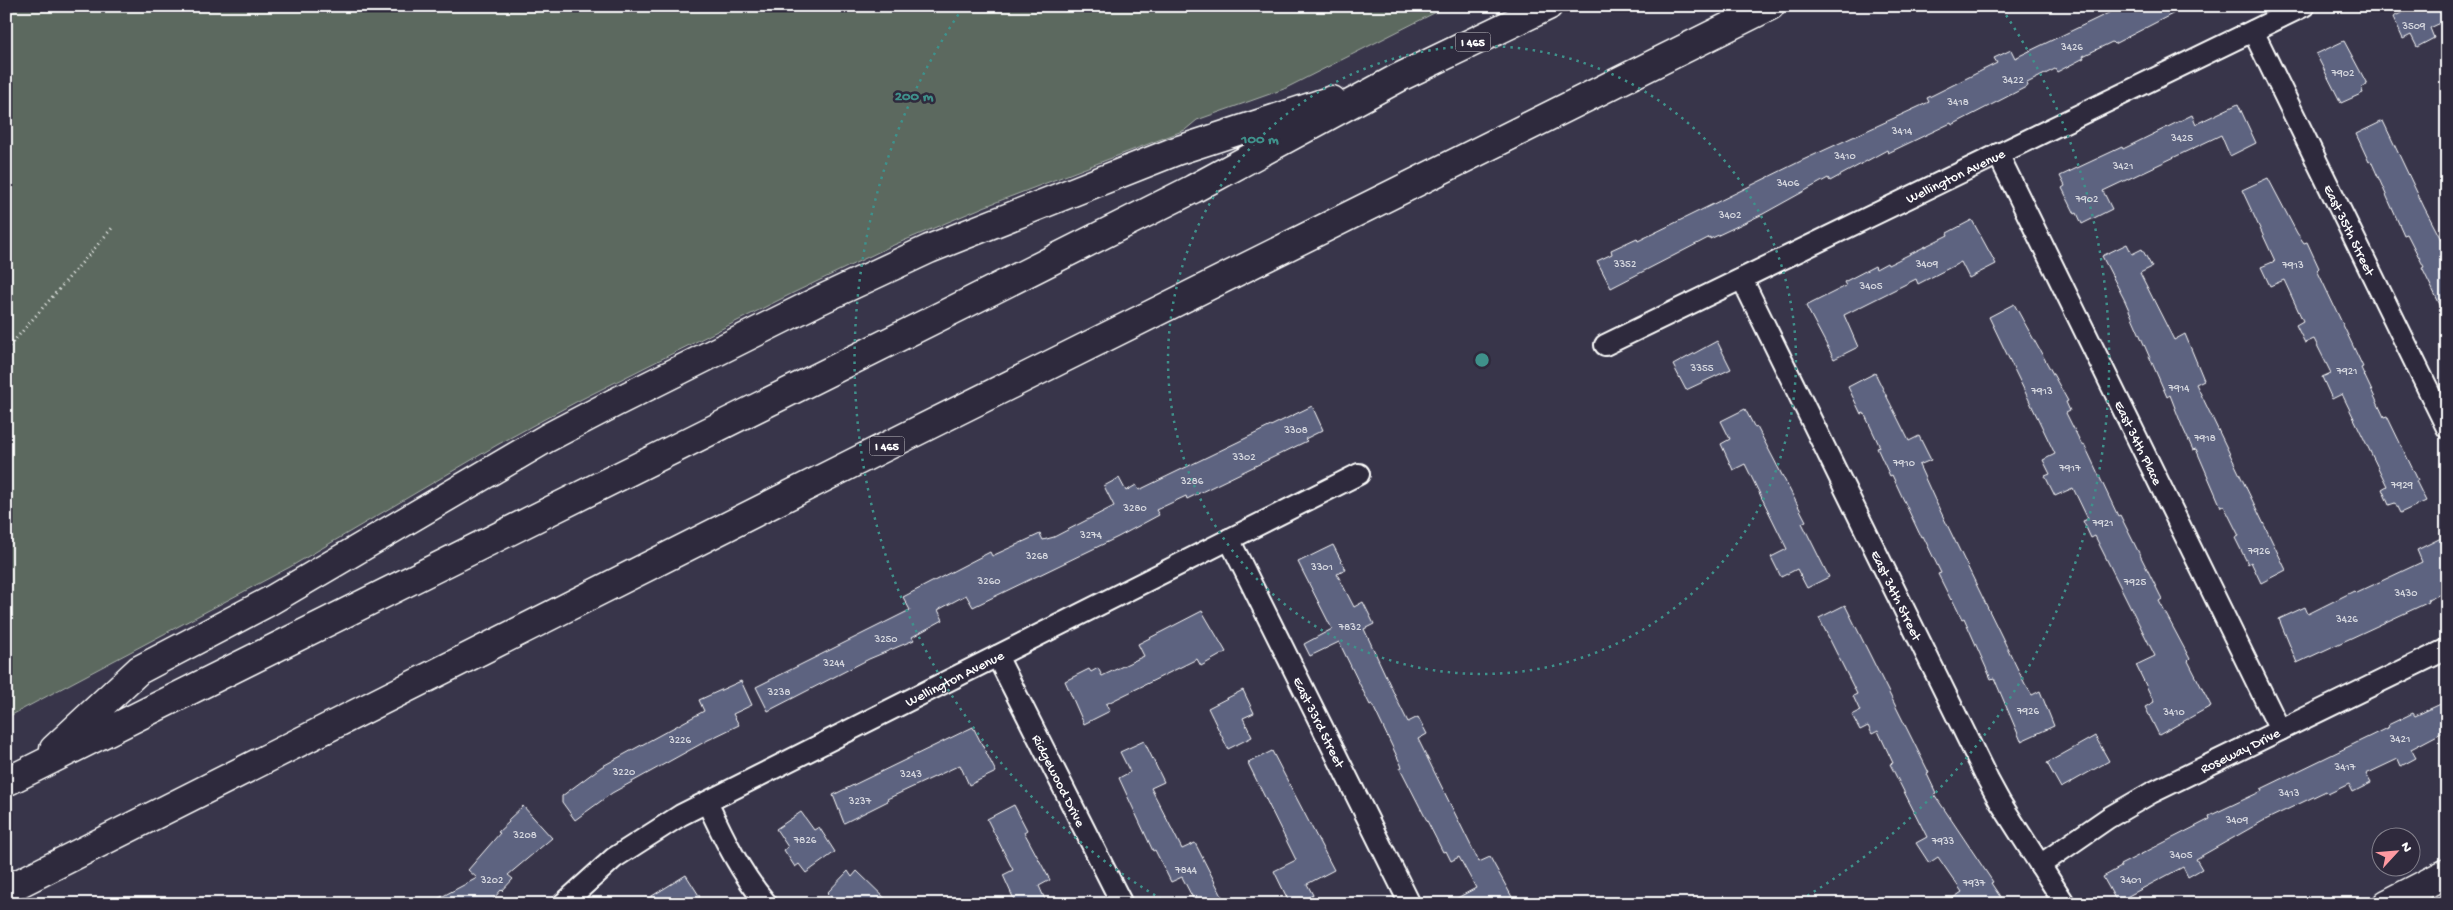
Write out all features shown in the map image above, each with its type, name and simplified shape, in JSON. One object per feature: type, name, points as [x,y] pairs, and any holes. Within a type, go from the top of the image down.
[{"type":"main road","name":"I 465","points":[[6,782],[1193,189],[1398,78],[1548,6]]},
{"type":"main road","name":"I 465","points":[[6,890],[855,462],[1770,6]]},
{"type":"main road","points":[[32,770],[140,670],[268,602],[546,438],[614,403],[820,300],[929,249],[1176,151],[1398,78]]},
{"type":"main road","points":[[2387,904],[2447,873]]},
{"type":"street","name":"Wellington Avenue","points":[[1605,345],[2304,6]]},
{"type":"street","name":"East 35th Street","points":[[2253,31],[2447,428]]},
{"type":"street","name":"East 34th Place","points":[[1998,154],[2280,730]]},
{"type":"street","name":"East 34th Street","points":[[1742,279],[1988,780],[2065,904]]},
{"type":"street","name":"Wellington Avenue","points":[[563,904],[599,870],[631,846],[674,819],[1359,474]]},
{"type":"street","name":"East 33rd Street","points":[[1229,539],[1410,904]]},
{"type":"street","name":"Roseway Drive","points":[[2040,865],[2126,808],[2280,730],[2447,649]]},
{"type":"street","name":"Ridgewood Drive","points":[[998,656],[1122,904]]},
{"type":"street","points":[[708,802],[714,820],[732,854],[767,904]]},
{"type":"path","points":[[6,350],[113,227]]},
{"type":"green space","points":[[6,6],[1448,6],[1284,89],[1197,120],[1185,130],[986,206],[889,247],[795,292],[576,402],[497,445],[290,567],[6,718]]},
{"type":"building","points":[[2123,6],[2188,6],[2114,44],[2112,42],[2083,56],[2084,58],[2057,72],[2055,69],[2027,83],[2028,86],[1952,125],[1951,123],[1888,153],[1887,150],[1830,181],[1828,178],[1763,214],[1710,239],[1710,237],[1611,288],[1597,261],[1612,254],[1611,250],[1637,238],[1638,241],[1803,160],[1929,102],[1927,98],[1997,63],[1994,58],[2011,50],[2015,58]]},
{"type":"building","points":[[2415,6],[2447,6],[2447,20],[2430,28],[2434,38],[2417,47],[2411,35],[2403,39],[2393,17]]},
{"type":"building","points":[[2344,41],[2367,84],[2361,87],[2363,93],[2341,103],[2316,54]]},
{"type":"building","points":[[2238,104],[2256,143],[2230,156],[2221,135],[2103,191],[2112,209],[2082,224],[2062,188],[2065,186],[2060,176],[2122,147],[2123,149],[2192,115],[2196,124]]},
{"type":"building","points":[[2383,121],[2447,251],[2447,319],[2422,268],[2424,267],[2407,234],[2404,235],[2371,161],[2369,162],[2356,134]]},
{"type":"building","points":[[2268,178],[2297,233],[2304,243],[2307,242],[2319,268],[2317,270],[2363,367],[2361,368],[2384,417],[2387,416],[2418,480],[2416,481],[2426,501],[2400,513],[2395,503],[2389,505],[2382,489],[2387,486],[2342,394],[2332,399],[2322,377],[2331,373],[2314,339],[2305,343],[2296,325],[2303,321],[2284,280],[2270,286],[2261,267],[2275,261],[2242,190]]},
{"type":"building","points":[[1972,220],[1996,264],[1969,278],[1961,262],[1918,284],[1916,279],[1844,315],[1858,347],[1834,359],[1806,306],[1846,286],[1844,282],[1875,266],[1876,269],[1887,263],[1888,265],[1948,235],[1947,233]]},
{"type":"building","points":[[2127,244],[2132,254],[2142,249],[2152,267],[2140,273],[2174,340],[2185,334],[2204,380],[2196,384],[2286,570],[2261,583],[2251,562],[2248,564],[2235,538],[2239,536],[2224,506],[2221,507],[2196,449],[2193,450],[2170,395],[2167,397],[2125,301],[2102,256]]},
{"type":"building","points":[[2014,304],[2068,401],[2066,402],[2070,411],[2066,413],[2082,445],[2084,444],[2118,516],[2120,515],[2162,599],[2159,601],[2190,659],[2188,661],[2211,706],[2159,735],[2145,707],[2154,702],[2136,665],[2155,656],[2095,536],[2091,538],[2083,521],[2088,519],[2073,488],[2055,496],[2045,476],[2050,474],[2043,460],[2055,454],[1989,317]]},
{"type":"building","points":[[1717,341],[1731,369],[1686,390],[1673,365]]},
{"type":"building","points":[[1875,373],[1909,441],[1919,436],[1931,460],[1919,465],[1934,498],[2025,684],[2032,695],[2040,691],[2054,726],[2021,741],[1994,678],[1991,679],[1964,618],[1962,619],[1951,600],[1938,574],[1941,573],[1923,536],[1921,537],[1892,475],[1890,476],[1877,448],[1880,447],[1864,413],[1861,414],[1848,387]]},
{"type":"building","points":[[1312,406],[1323,430],[1305,439],[1307,441],[1187,499],[1186,496],[1156,510],[1159,515],[1118,537],[973,607],[966,595],[938,610],[943,620],[912,637],[914,640],[869,659],[768,711],[756,687],[910,610],[903,597],[990,552],[992,556],[1040,534],[1043,540],[1054,537],[1114,506],[1104,486],[1119,478],[1126,491],[1136,485],[1139,490]]},
{"type":"building","points":[[1745,409],[1755,428],[1757,427],[1806,521],[1802,523],[1829,577],[1807,588],[1797,569],[1781,577],[1771,557],[1787,549],[1745,464],[1733,470],[1721,444],[1730,439],[1721,421]]},
{"type":"building","points":[[2447,535],[2447,591],[2428,600],[2429,602],[2297,663],[2279,619],[2305,607],[2308,614],[2354,591],[2356,593],[2422,562],[2417,550]]},
{"type":"building","points":[[1333,545],[1346,570],[1337,574],[1354,607],[1363,602],[1374,624],[1364,629],[1408,722],[1418,717],[1427,734],[1418,739],[1479,862],[1490,857],[1512,897],[1499,904],[1446,904],[1476,888],[1459,857],[1451,861],[1446,851],[1443,852],[1400,768],[1402,767],[1372,704],[1370,705],[1339,642],[1310,656],[1304,644],[1332,629],[1298,562]]},
{"type":"building","points":[[1845,605],[1929,773],[1927,774],[1936,793],[1934,794],[1993,882],[1991,883],[2005,904],[1944,904],[1962,892],[1938,857],[1929,863],[1916,843],[1927,837],[1890,764],[1893,763],[1878,731],[1872,734],[1868,726],[1860,730],[1852,715],[1860,711],[1853,696],[1857,694],[1819,618]]},
{"type":"building","points":[[1202,611],[1226,652],[1201,666],[1197,659],[1106,704],[1110,711],[1084,724],[1065,681],[1089,669],[1091,672],[1098,668],[1102,676],[1144,656],[1138,644]]},
{"type":"building","points":[[741,681],[752,705],[733,714],[739,725],[612,793],[575,820],[562,802],[562,796],[601,767],[704,711],[699,700]]},
{"type":"building","points":[[1243,690],[1254,713],[1243,718],[1252,737],[1228,749],[1208,708]]},
{"type":"building","points":[[2447,701],[2447,730],[2411,749],[2416,758],[2401,766],[2398,759],[2366,774],[2371,783],[2353,792],[2349,784],[2328,794],[2326,791],[2263,821],[2196,859],[2202,869],[2188,877],[2183,867],[2117,902],[2103,877],[2121,867],[2120,865],[2210,819],[2209,816],[2262,791],[2261,789],[2389,727],[2388,725],[2413,713],[2415,716]]},
{"type":"building","points":[[973,727],[996,772],[969,785],[960,765],[887,799],[888,801],[844,823],[833,795]]},
{"type":"building","points":[[2095,736],[2109,761],[2061,788],[2047,763]]},
{"type":"building","points":[[1144,741],[1164,782],[1151,788],[1182,849],[1195,843],[1226,904],[1196,904],[1182,877],[1171,882],[1155,850],[1153,851],[1119,778],[1130,772],[1120,752]]},
{"type":"building","points":[[1272,751],[1334,870],[1307,884],[1313,895],[1295,904],[1290,904],[1274,871],[1296,860],[1248,763]]},
{"type":"building","points":[[1014,805],[1027,830],[1024,832],[1050,880],[1039,886],[1047,904],[1016,904],[1003,875],[1013,870],[987,819]]},
{"type":"building","points":[[523,806],[552,838],[508,875],[513,879],[502,891],[489,904],[428,904],[477,878],[468,870],[500,833],[498,832],[509,822],[508,820]]},
{"type":"building","points":[[801,812],[814,830],[819,827],[835,852],[806,873],[799,864],[795,867],[784,850],[788,847],[776,829]]},
{"type":"building","points":[[848,871],[852,877],[857,871],[891,904],[838,904],[827,893]]},
{"type":"building","points":[[686,875],[700,897],[689,904],[639,904]]}]
